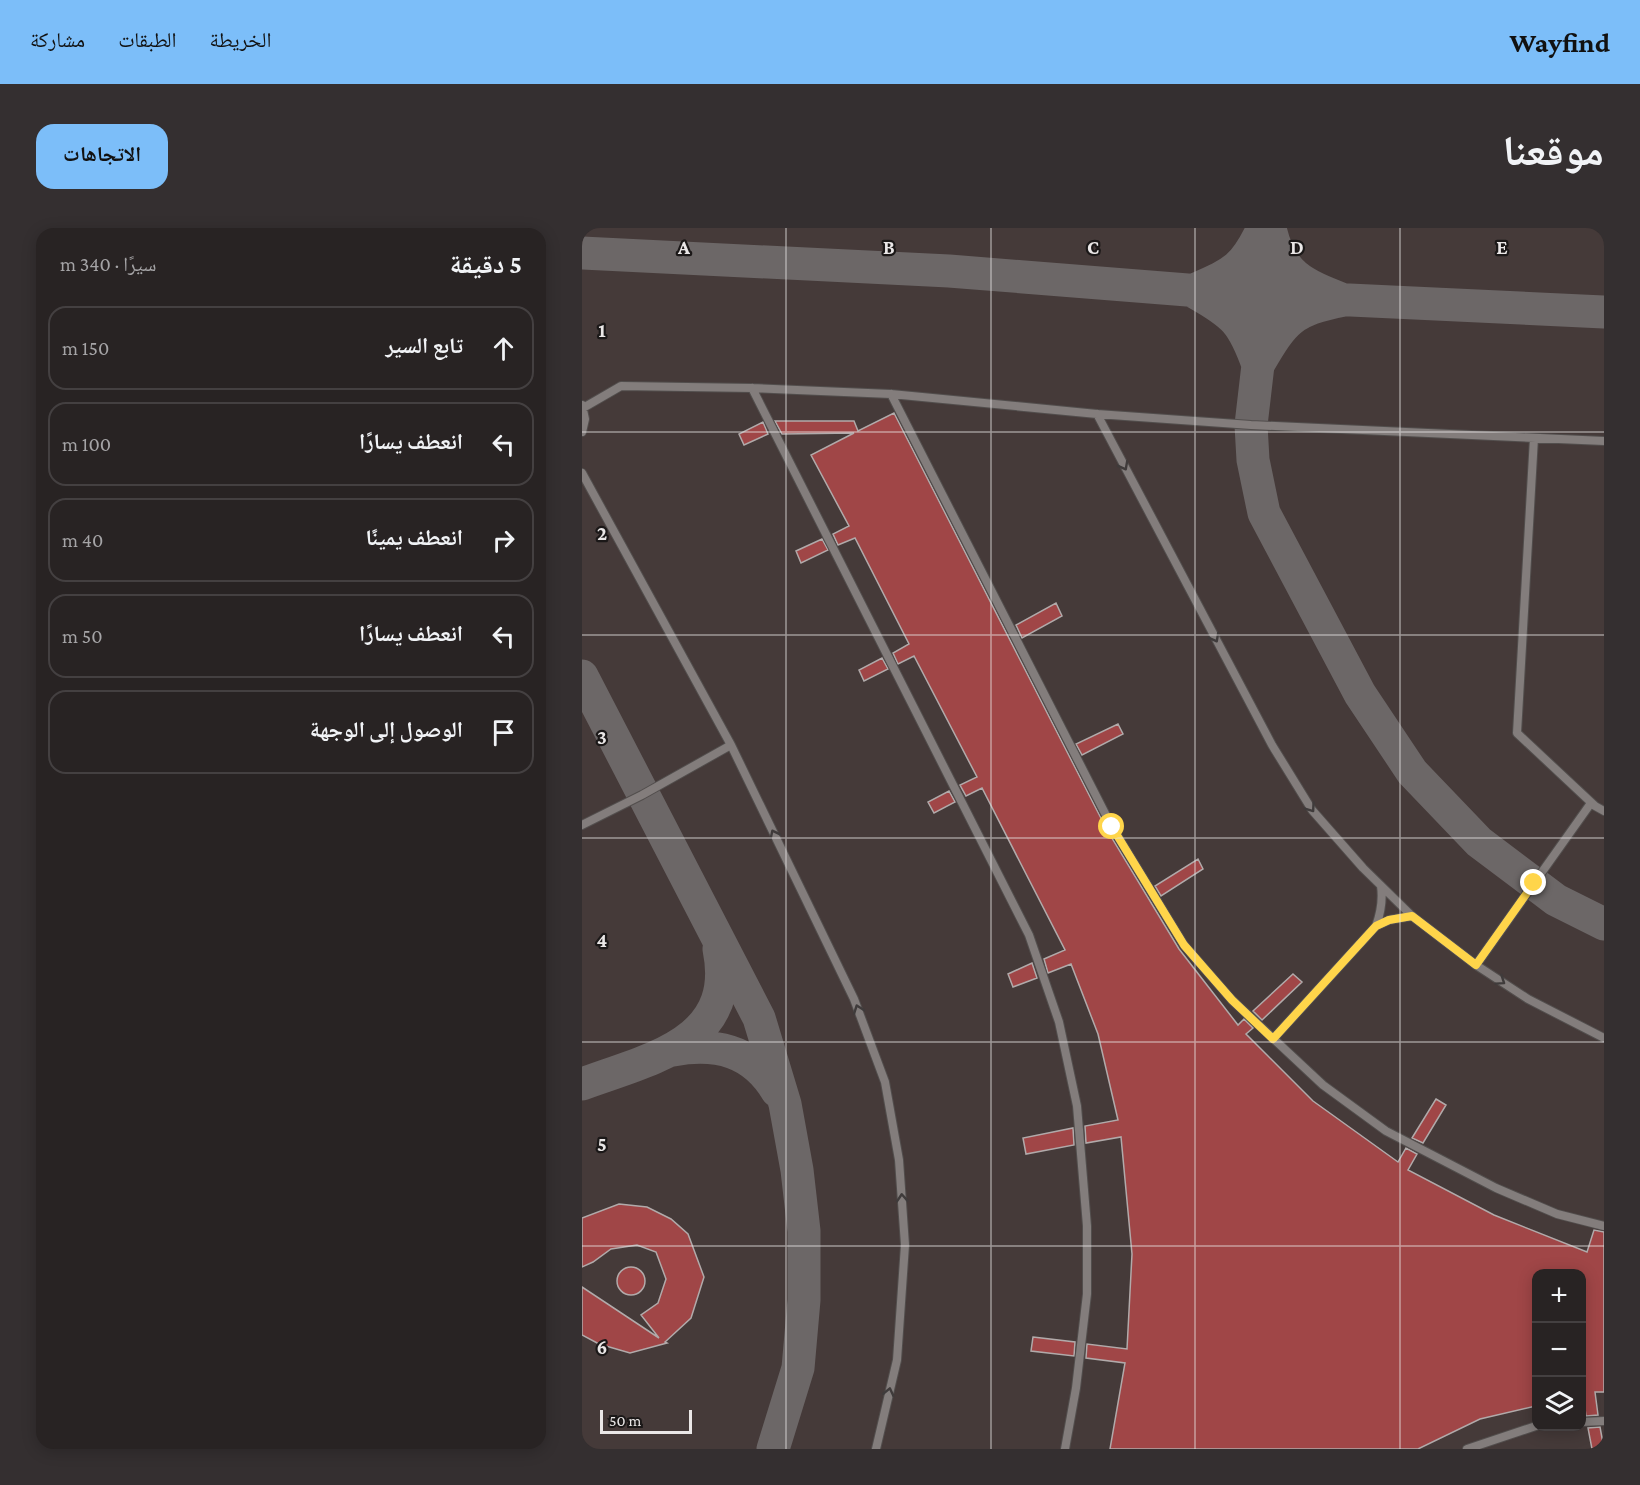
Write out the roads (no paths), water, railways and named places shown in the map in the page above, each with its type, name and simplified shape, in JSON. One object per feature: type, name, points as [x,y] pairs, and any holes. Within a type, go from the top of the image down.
[{"type":"lane","points":[[582,432],[585,419],[583,406],[621,386],[752,388],[891,394],[1097,414],[1604,441]]},
{"type":"lane","points":[[752,388],[1029,935],[1059,1022],[1077,1106],[1087,1226],[1087,1294],[1076,1388],[1065,1449]]},
{"type":"lane","points":[[891,394],[1112,827],[1184,945],[1232,1000],[1273,1039],[1323,1085],[1386,1131],[1496,1188],[1557,1214],[1604,1226]]},
{"type":"lane","points":[[1097,414],[1272,745],[1312,810],[1412,916],[1476,965],[1528,999],[1604,1038]]},
{"type":"lane","points":[[1534,438],[1517,733],[1591,803],[1604,811]]},
{"type":"lane","points":[[582,473],[731,745],[854,999],[885,1082],[899,1160],[905,1245],[897,1360],[876,1449]]},
{"type":"lane","points":[[582,825],[642,795],[731,745]]},
{"type":"lane","points":[[1476,965],[1591,803]]},
{"type":"lane","points":[[1273,1039],[1376,926],[1383,896],[1380,884]]},
{"type":"lane","points":[[1376,926],[1389,920],[1412,916]]},
{"type":"lane","points":[[1586,1422],[1604,1421]]},
{"type":"lane","points":[[1467,1449],[1532,1427]]}]
